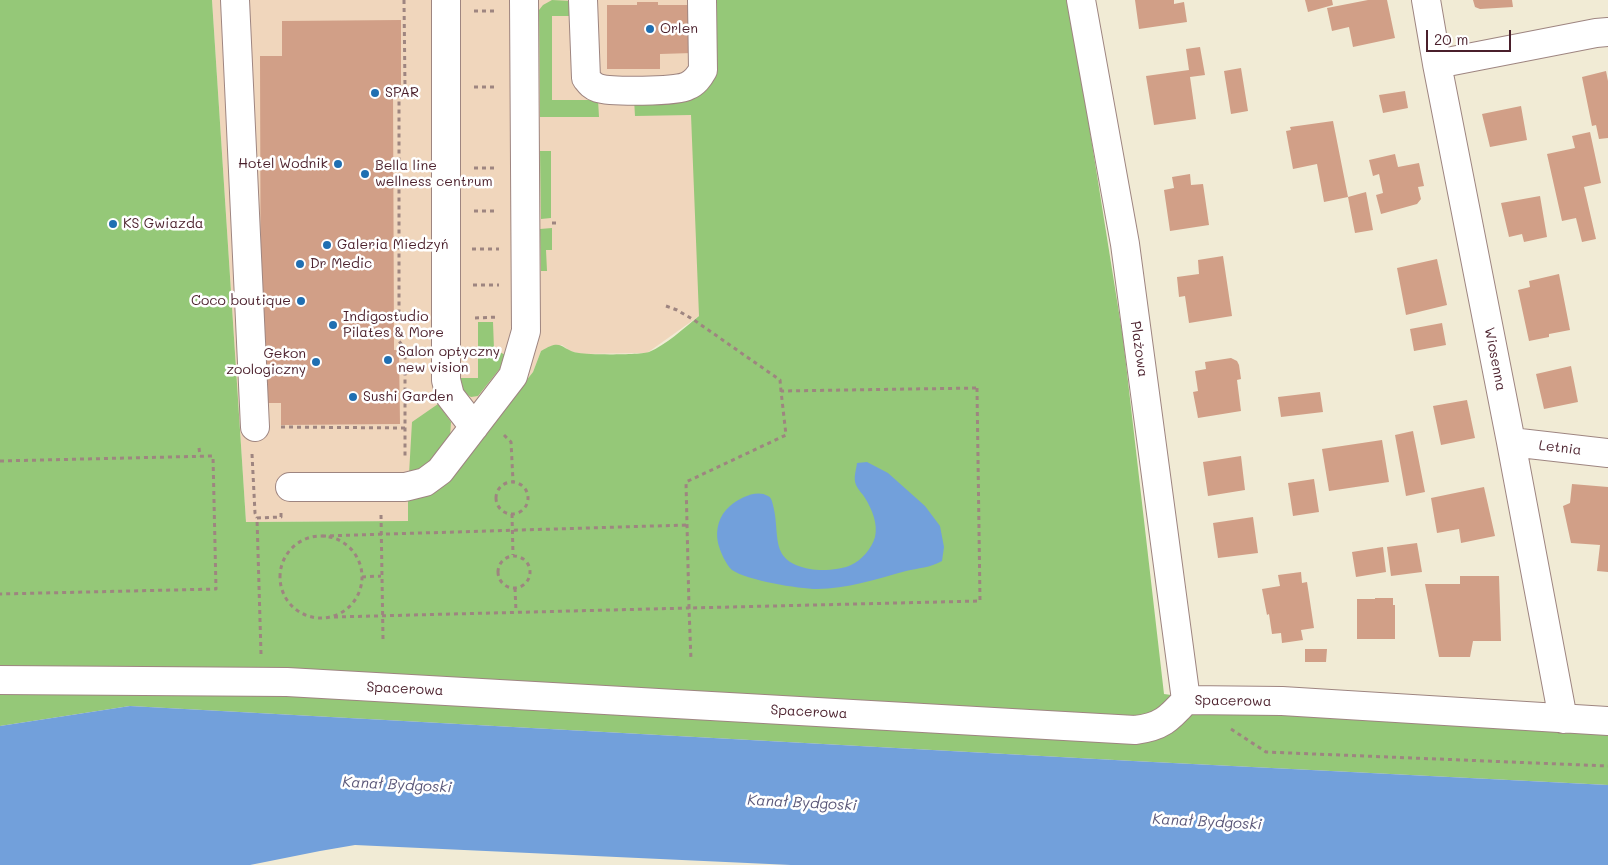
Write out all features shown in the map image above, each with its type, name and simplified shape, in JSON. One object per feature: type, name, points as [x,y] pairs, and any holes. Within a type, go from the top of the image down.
[{"type":"street","points":[[235,0],[255,427]]},
{"type":"street","points":[[583,0],[586,78],[591,84],[599,88],[615,90],[677,89],[688,86],[698,79],[703,70],[702,0]]},
{"type":"street","name":"Plażowa","points":[[1081,0],[1125,244],[1186,700]]},
{"type":"street","name":"Wiosenna","points":[[1426,0],[1563,719]]},
{"type":"street","points":[[290,487],[393,487],[425,482],[440,471],[513,376],[526,331],[527,317],[524,5]]},
{"type":"street","points":[[446,6],[445,318],[447,388],[456,404],[478,421]]},
{"type":"street","points":[[1437,64],[1608,32]]},
{"type":"street","name":"Letnia","points":[[1511,442],[1608,453]]},
{"type":"street","name":"Spacerowa","points":[[0,680],[287,682],[1135,730],[1150,728],[1162,723],[1171,717],[1186,700],[1282,701],[1608,721]]},
{"type":"path","points":[[383,639],[381,534],[406,428],[405,349],[399,341],[399,94],[405,88],[404,0]]},
{"type":"path","points":[[446,6],[524,5]]},
{"type":"path","points":[[446,87],[525,88]]},
{"type":"path","points":[[445,168],[526,168]]},
{"type":"path","points":[[445,211],[526,211]]},
{"type":"path","points":[[445,249],[527,249]]},
{"type":"path","points":[[445,285],[527,284]]},
{"type":"path","points":[[666,306],[694,320],[780,380],[786,435],[686,482],[691,660]]},
{"type":"path","points":[[445,318],[527,317]]},
{"type":"path","points":[[687,525],[322,536],[308,538],[295,545],[285,556],[280,569],[280,584],[284,597],[293,608],[306,616],[319,619],[516,612],[980,601],[977,388],[781,391]]},
{"type":"path","points":[[478,421],[511,442],[513,481]]},
{"type":"path","points":[[262,682],[257,518],[255,513],[251,438],[255,427],[406,428]]},
{"type":"path","points":[[199,448],[200,456]]},
{"type":"path","points":[[0,461],[213,456],[216,589],[0,594]]},
{"type":"path","points":[[513,481],[526,488],[529,498],[525,508],[520,512],[512,514],[500,509],[496,498],[499,488],[513,481]]},
{"type":"path","points":[[257,518],[281,517],[280,486],[290,487]]},
{"type":"path","points":[[512,514],[513,555]]},
{"type":"path","points":[[322,536],[334,538],[346,544],[360,564],[362,577],[360,590],[354,602],[345,611],[334,617]]},
{"type":"path","points":[[513,555],[524,559],[530,567],[531,573],[526,583],[515,588],[506,586],[498,572],[501,562],[513,555]]},
{"type":"path","points":[[362,577],[381,576]]},
{"type":"path","points":[[515,588],[516,612]]},
{"type":"path","points":[[1226,726],[1266,752],[1608,766]]},
{"type":"shaded area","points":[[212,0],[727,0],[699,316],[647,353],[582,354],[570,351],[562,345],[541,351],[533,372],[440,489],[429,495],[408,499],[409,521],[246,522]]},
{"type":"green space","points":[[0,0],[212,0],[246,522],[408,521],[408,499],[429,495],[440,489],[533,372],[541,351],[558,345],[584,354],[649,352],[668,341],[699,316],[691,115],[635,116],[634,99],[690,98],[712,0],[1069,0],[1123,338],[1164,694],[1307,714],[1608,732],[1608,785],[130,706],[0,726]]},
{"type":"green space","points":[[552,0],[571,1],[573,16],[552,16],[552,100],[598,100],[599,117],[540,117],[539,10],[543,5]]},
{"type":"green space","points":[[540,151],[551,151],[551,218],[541,219]]},
{"type":"green space","points":[[552,228],[552,250],[546,250],[547,271],[541,271],[540,229]]},
{"type":"green space","points":[[478,322],[493,322],[494,349],[509,357],[478,396],[471,397],[461,391],[457,378],[478,378]]},
{"type":"green space","points":[[438,404],[451,422],[450,438],[424,468],[409,474],[412,422]]},
{"type":"water","points":[[867,462],[888,473],[925,506],[940,526],[944,547],[942,561],[862,583],[828,589],[786,586],[739,574],[730,568],[720,550],[717,538],[721,518],[726,510],[738,500],[748,495],[759,493],[768,496],[772,500],[779,546],[788,560],[810,569],[831,570],[851,565],[859,560],[866,554],[876,532],[875,522],[868,502],[855,482],[857,463]]},
{"type":"water","name":"Kanał Bydgoski","points":[[130,706],[1608,785],[1608,865],[791,865],[355,845],[250,865],[0,865],[0,726]]},
{"type":"building","points":[[1135,0],[1174,0],[1174,4],[1184,2],[1187,22],[1139,29]]},
{"type":"building","points":[[1305,0],[1332,0],[1333,5],[1308,12]]},
{"type":"building","points":[[1368,0],[1387,0],[1395,38],[1353,47],[1349,27],[1332,31],[1327,8]]},
{"type":"building","points":[[1473,0],[1512,0],[1513,7],[1480,9],[1475,7]]},
{"type":"building","name":"Orlen","points":[[637,2],[658,2],[658,5],[692,5],[692,53],[660,54],[660,69],[607,69],[607,5],[637,5]]},
{"type":"building","name":"Galeria Miedzyń","points":[[401,20],[401,88],[393,87],[394,350],[399,350],[400,424],[281,425],[281,403],[261,403],[260,56],[282,56],[282,21]]},
{"type":"building","points":[[1200,47],[1205,75],[1190,77],[1196,119],[1154,125],[1146,76],[1189,70],[1186,49]]},
{"type":"building","points":[[1241,68],[1248,111],[1231,114],[1224,71]]},
{"type":"building","points":[[1606,71],[1608,81],[1608,138],[1599,139],[1596,125],[1592,126],[1582,77]]},
{"type":"building","points":[[1405,91],[1408,108],[1383,113],[1379,95]]},
{"type":"building","points":[[1521,106],[1527,140],[1490,147],[1482,114]]},
{"type":"building","points":[[1333,121],[1348,197],[1324,202],[1317,164],[1293,169],[1286,131],[1291,130],[1290,127]]},
{"type":"building","points":[[1590,132],[1601,183],[1584,187],[1596,239],[1582,242],[1576,218],[1562,221],[1547,154],[1575,148],[1572,136]]},
{"type":"building","points":[[1395,154],[1398,167],[1419,163],[1424,186],[1418,187],[1421,199],[1417,204],[1381,214],[1376,195],[1383,193],[1379,174],[1373,176],[1369,160]]},
{"type":"building","points":[[1190,174],[1191,185],[1203,184],[1209,225],[1170,231],[1164,190],[1174,188],[1172,177]]},
{"type":"building","points":[[1366,192],[1373,230],[1355,233],[1348,197]]},
{"type":"building","points":[[1540,196],[1547,237],[1524,242],[1522,234],[1509,237],[1501,203]]},
{"type":"building","points":[[1223,256],[1232,316],[1189,323],[1185,296],[1179,297],[1177,277],[1199,274],[1198,260]]},
{"type":"building","points":[[1437,259],[1447,305],[1406,315],[1397,268]]},
{"type":"building","points":[[1559,274],[1570,330],[1549,334],[1549,337],[1529,341],[1518,290],[1530,287],[1529,281]]},
{"type":"building","points":[[1442,323],[1446,345],[1414,351],[1410,329]]},
{"type":"building","points":[[1231,358],[1237,361],[1239,365],[1241,379],[1237,380],[1241,411],[1198,418],[1193,392],[1198,391],[1195,371],[1206,369],[1205,362]]},
{"type":"building","points":[[1571,366],[1578,402],[1544,409],[1536,374]]},
{"type":"building","points":[[1320,392],[1323,412],[1281,417],[1278,397]]},
{"type":"building","points":[[1467,400],[1475,438],[1441,445],[1433,406]]},
{"type":"building","points":[[1413,431],[1425,492],[1406,496],[1395,435]]},
{"type":"building","points":[[1382,440],[1389,482],[1329,491],[1322,449]]},
{"type":"building","points":[[1241,456],[1245,490],[1208,496],[1203,462]]},
{"type":"building","points":[[1314,479],[1319,512],[1293,516],[1288,483]]},
{"type":"building","points":[[1572,484],[1608,487],[1608,572],[1597,571],[1600,545],[1571,543],[1563,506],[1570,503]]},
{"type":"building","points":[[1484,487],[1495,536],[1461,543],[1459,529],[1437,533],[1431,498]]},
{"type":"building","points":[[1253,517],[1258,553],[1218,558],[1213,523]]},
{"type":"building","points":[[1417,543],[1422,572],[1391,576],[1387,547]]},
{"type":"building","points":[[1383,547],[1386,572],[1356,577],[1352,552]]},
{"type":"building","points":[[1301,572],[1302,583],[1307,582],[1314,628],[1301,630],[1303,640],[1282,643],[1281,633],[1272,634],[1262,589],[1280,586],[1278,575]]},
{"type":"building","points":[[1460,576],[1499,576],[1501,641],[1473,641],[1470,657],[1439,657],[1425,584],[1460,584]]},
{"type":"building","points":[[1393,598],[1393,605],[1395,605],[1395,639],[1357,639],[1357,599]]},
{"type":"building","points":[[1305,649],[1327,649],[1326,662],[1305,662]]},
{"type":"place","name":"Orlen","points":[[650,29]]},
{"type":"place","name":"SPAR","points":[[375,93]]},
{"type":"place","name":"Hotel Wodnik","points":[[338,164]]},
{"type":"place","name":"Bella line wellness centrum","points":[[365,174]]},
{"type":"place","name":"KS Gwiazda","points":[[113,224]]},
{"type":"place","name":"Galeria Miedzyń","points":[[327,245]]},
{"type":"place","name":"Dr Medic","points":[[300,264]]},
{"type":"place","name":"Coco boutique","points":[[301,301]]},
{"type":"place","name":"Indigostudio Pilates & More","points":[[333,325]]},
{"type":"place","name":"Salon optyczny new vision","points":[[388,360]]},
{"type":"place","name":"Gekon zoologiczny","points":[[316,362]]},
{"type":"place","name":"Sushi Garden","points":[[353,397]]}]
